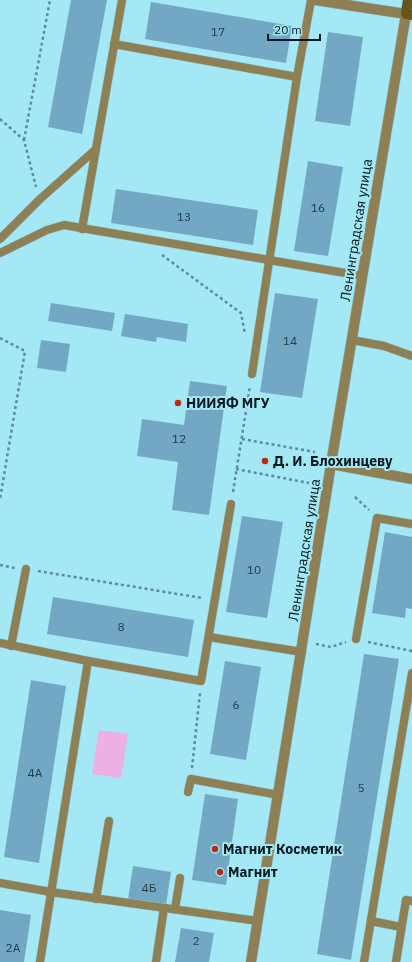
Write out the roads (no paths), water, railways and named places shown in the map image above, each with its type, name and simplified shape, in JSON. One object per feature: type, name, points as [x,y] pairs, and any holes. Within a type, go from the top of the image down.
[{"type":"main road","name":"Ленинградская улица","points":[[408,0],[409,15]]},
{"type":"street","points":[[320,0],[409,15]]},
{"type":"street","name":"Ленинградская улица","points":[[252,962],[304,642],[331,464],[409,15]]},
{"type":"street","points":[[331,464],[412,479]]},
{"type":"lane","points":[[82,229],[122,0]]},
{"type":"lane","points":[[252,374],[297,77],[311,0]]},
{"type":"lane","points":[[114,44],[297,77]]},
{"type":"lane","points":[[0,239],[39,200],[96,150]]},
{"type":"lane","points":[[0,254],[47,230],[64,225],[363,276]]},
{"type":"lane","points":[[352,340],[384,346],[412,356]]},
{"type":"lane","points":[[0,644],[201,681],[231,504]]},
{"type":"lane","points":[[356,639],[377,518],[412,524]]},
{"type":"lane","points":[[11,646],[26,569]]},
{"type":"lane","points":[[209,637],[302,652]]},
{"type":"lane","points":[[40,962],[88,660]]},
{"type":"lane","points":[[364,962],[412,673]]},
{"type":"lane","points":[[188,792],[191,779],[279,795]]},
{"type":"lane","points":[[96,899],[109,821]]},
{"type":"lane","points":[[175,910],[180,878]]},
{"type":"lane","points":[[0,883],[96,899],[258,921]]},
{"type":"lane","points":[[396,962],[406,900],[412,901]]},
{"type":"lane","points":[[156,962],[164,908]]},
{"type":"lane","points":[[370,921],[401,927]]},
{"type":"place","name":"НИИЯФ МГУ","points":[[178,403]]},
{"type":"place","name":"Д. И. Блохинцеву","points":[[265,461]]},
{"type":"place","name":"Магнит Косметик","points":[[215,849]]},
{"type":"place","name":"Магнит","points":[[220,872]]}]
